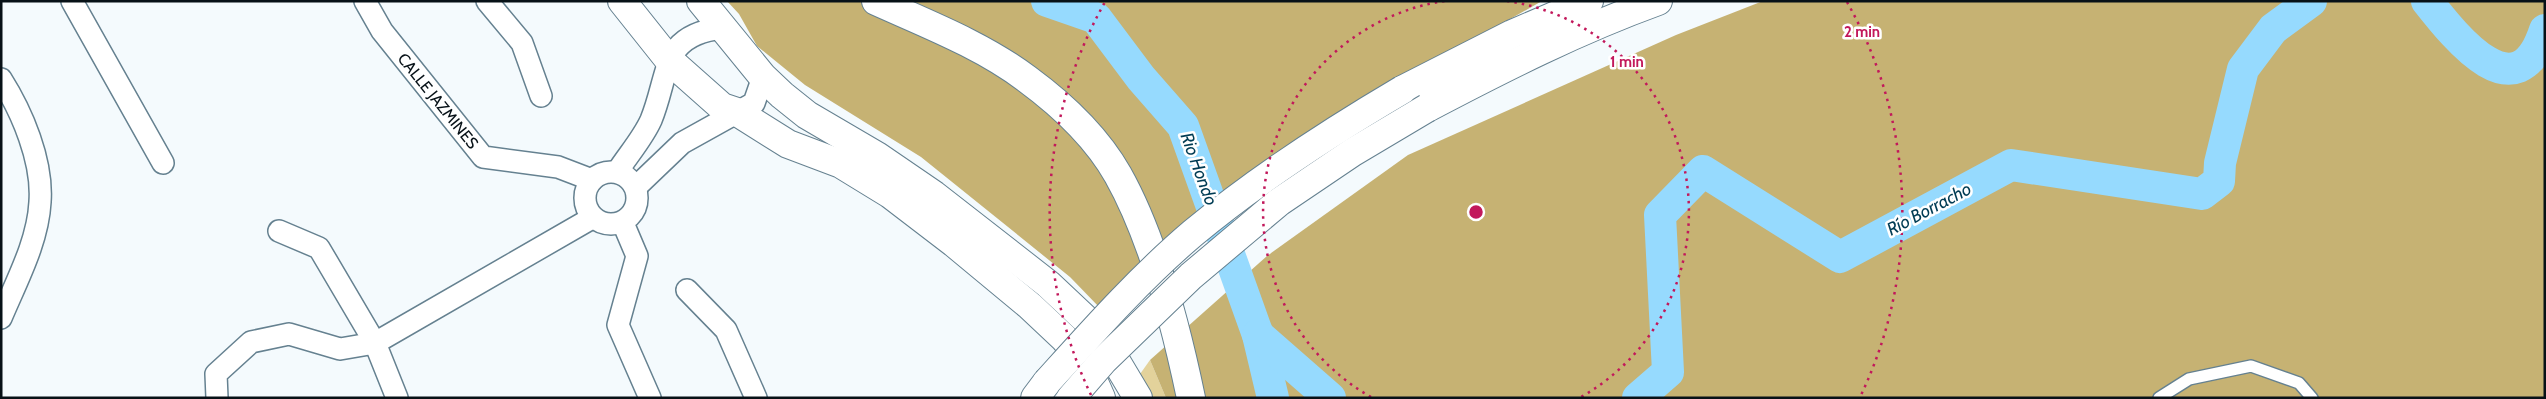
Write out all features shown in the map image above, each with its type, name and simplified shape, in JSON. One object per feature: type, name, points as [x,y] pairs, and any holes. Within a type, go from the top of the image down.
[{"type":"main road","points":[[622,1],[669,60],[722,107],[737,112],[788,144],[841,164],[890,194],[947,237],[1030,306],[1064,338],[1086,364],[1101,398]]},
{"type":"main road","points":[[701,1],[763,77],[807,115],[877,156],[934,195],[1048,284],[1098,331],[1138,398]]},
{"type":"main road","points":[[876,1],[981,50],[1027,79],[1060,107],[1096,144],[1117,174],[1138,214],[1176,328],[1190,398]]},
{"type":"main road","points":[[1041,390],[1134,290],[1194,233],[1293,156],[1402,90],[1512,34],[1590,1]]},
{"type":"main road","points":[[1070,398],[1103,361],[1192,276],[1279,202],[1353,152],[1427,108],[1514,62],[1579,32],[1658,1]]},
{"type":"street","points":[[72,1],[163,163]]},
{"type":"street","name":"CALLE JAZMINES","points":[[365,1],[382,31],[483,157],[558,167],[592,180]]},
{"type":"street","points":[[487,1],[522,43],[541,96]]},
{"type":"street","points":[[617,172],[650,121],[669,60],[685,39],[703,30],[722,28]]},
{"type":"street","points":[[636,187],[682,143],[754,103],[763,77]]},
{"type":"street","points":[[1,79],[13,98],[35,155],[40,202],[33,239],[1,318]]},
{"type":"street","points":[[604,172],[617,172],[628,178],[636,187],[638,201],[634,214],[623,223],[607,225],[592,218],[585,205],[585,192],[592,180],[604,172]]},
{"type":"street","points":[[217,398],[216,374],[251,342],[289,334],[340,349],[375,343],[592,218]]},
{"type":"street","points":[[623,223],[637,256],[618,325],[650,398]]},
{"type":"street","points":[[279,231],[319,248],[375,343],[397,398]]},
{"type":"street","points":[[687,290],[726,330],[756,398]]},
{"type":"lane","points":[[2159,398],[2189,379],[2252,366],[2299,383],[2312,398]]},
{"type":"shaded area","points":[[727,1],[1542,1],[1457,49],[1101,309],[1070,277],[921,157],[805,85],[757,46],[739,14]]},
{"type":"shaded area","points":[[1763,1],[2545,1],[2545,398],[1166,398],[1150,360],[1267,256],[1408,155],[1676,35]]},
{"type":"shaded area","points":[[1150,360],[1166,398],[1123,398]]},
{"type":"waterway","name":"Rio Hondo","points":[[1047,1],[1096,18],[1141,78],[1183,126],[1258,335],[1273,398]]},
{"type":"waterway","name":"Río Borracho","points":[[1638,398],[1668,372],[1660,215],[1703,171],[1840,257],[2011,165],[2202,194],[2219,181],[2220,163],[2243,69],[2273,29],[2311,1]]},
{"type":"waterway","name":"Río Borracho","points":[[2427,1],[2454,34],[2470,49],[2487,62],[2503,68],[2519,67],[2533,55],[2545,30]]},
{"type":"waterway","name":"Río Borracho","points":[[1258,335],[1330,398]]}]
